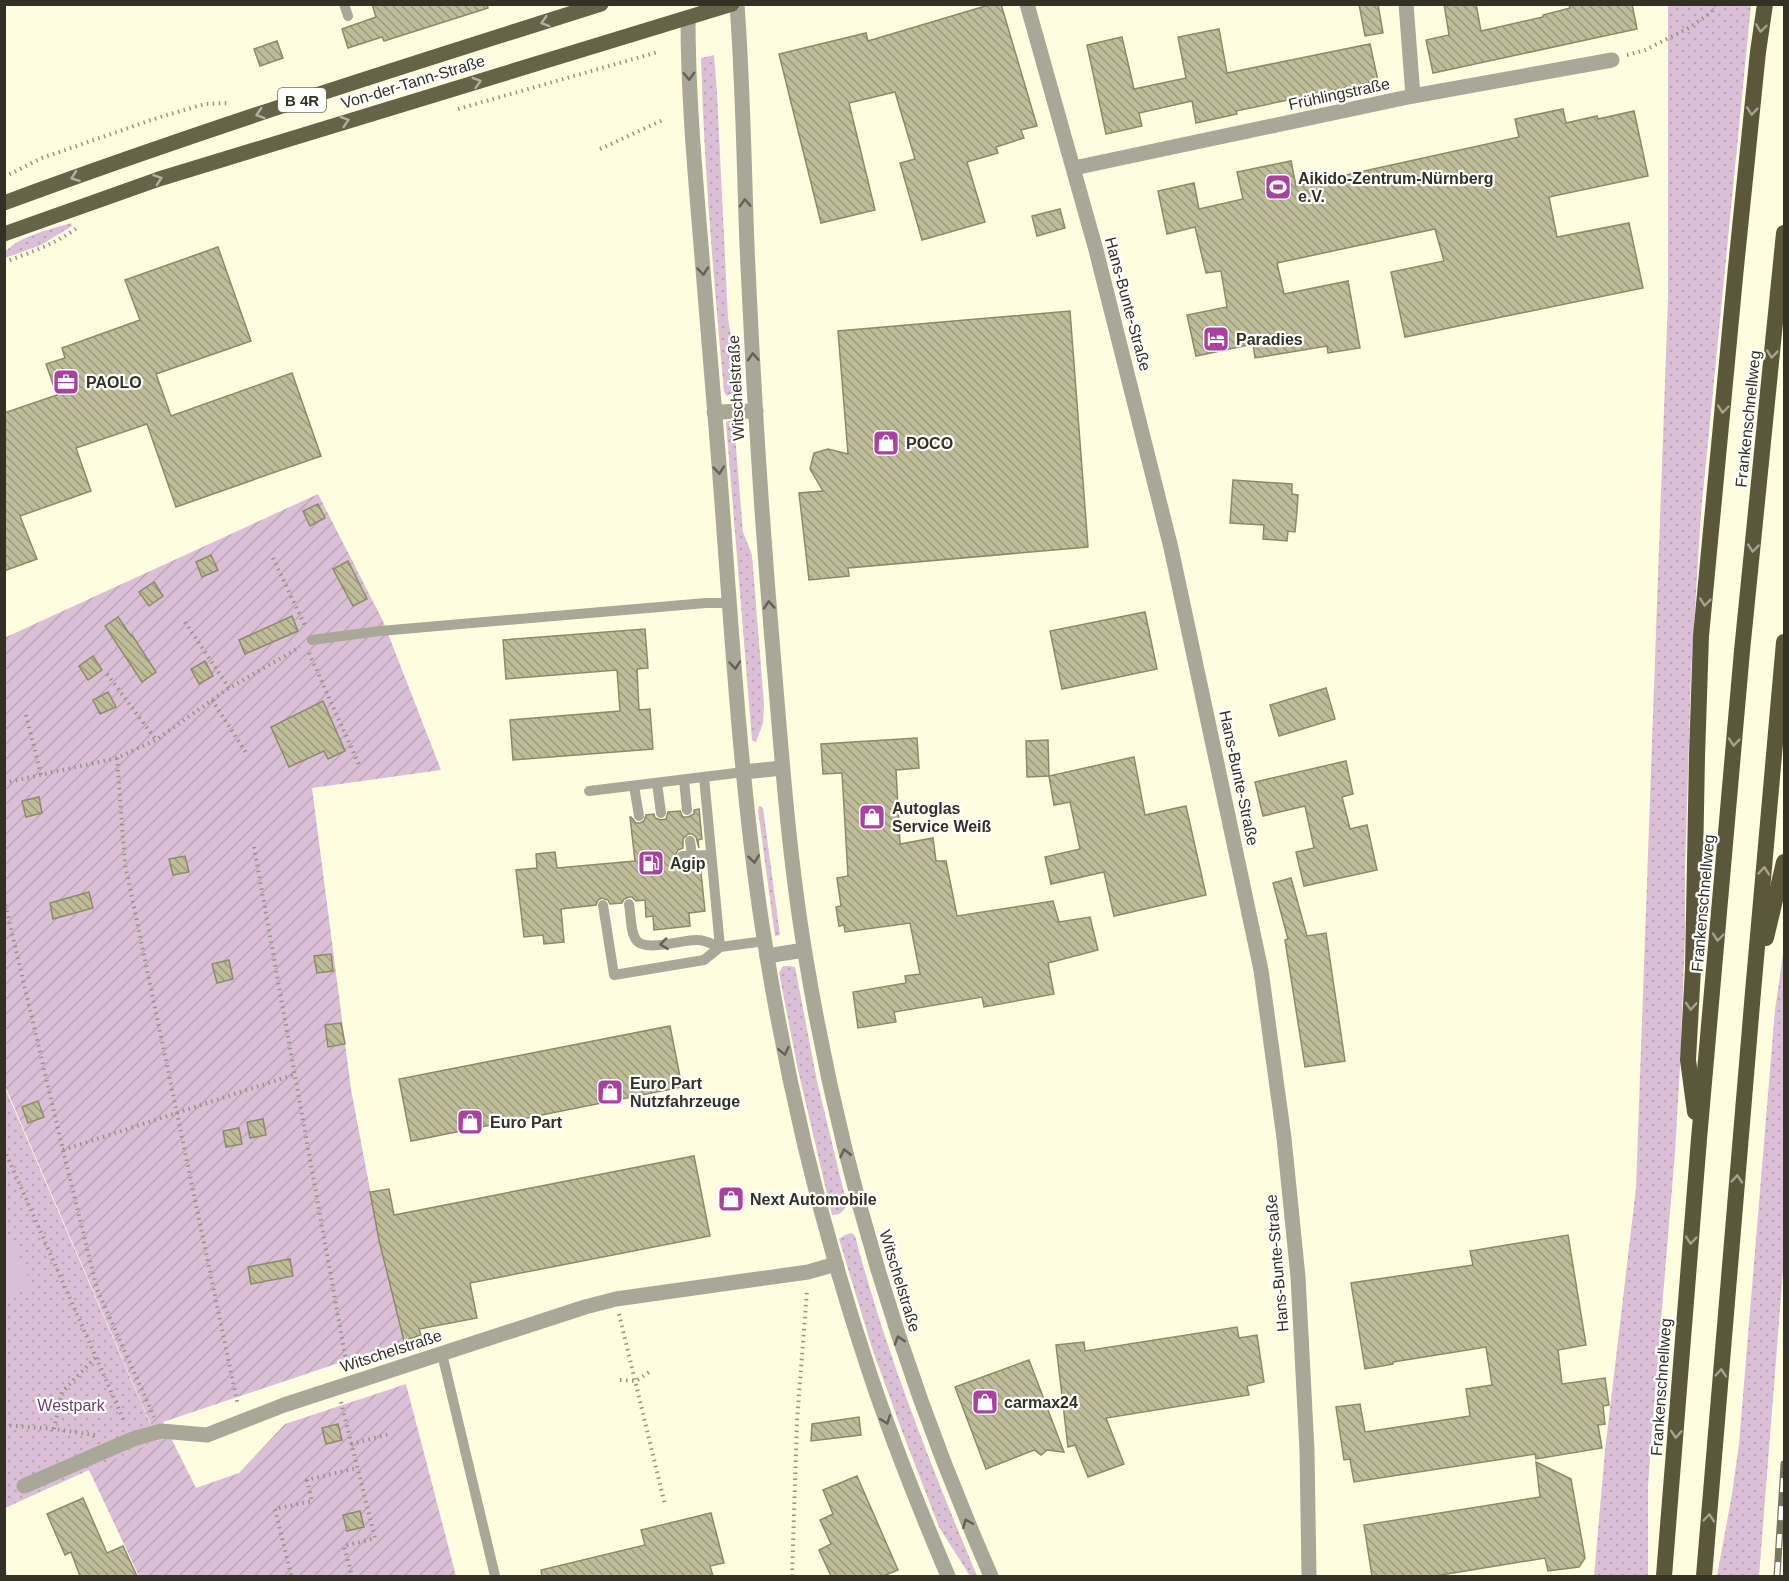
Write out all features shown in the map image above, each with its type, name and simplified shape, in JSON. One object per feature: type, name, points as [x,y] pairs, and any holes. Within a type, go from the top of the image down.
[{"type":"highway","points":[[1699,1139],[1688,1060],[1693,969],[1701,636],[1736,267],[1765,4]]},
{"type":"highway","name":"Frankenschnellweg","points":[[1664,1576],[1699,1139],[1742,651],[1785,233]]},
{"type":"highway","points":[[1704,1576],[1785,642]]},
{"type":"highway","points":[[1753,992],[1785,862]]},
{"type":"main road","name":"Von-der-Tann-Straße","points":[[4,203],[241,121],[601,4]]},
{"type":"main road","name":"Von-der-Tann-Straße","points":[[4,234],[159,178],[732,4]]},
{"type":"street","name":"Witschelstraße","points":[[737,4],[763,524],[782,768],[804,950],[832,1096],[871,1249],[897,1334],[932,1434],[991,1576]]},
{"type":"street","name":"Hans-Bunte-Straße","points":[[1027,4],[1074,168],[1171,548],[1261,970],[1284,1138],[1298,1277],[1307,1450],[1310,1576]]},
{"type":"street","points":[[1406,4],[1413,96]]},
{"type":"street","name":"Witschelstraße","points":[[688,18],[691,110],[744,772],[766,948],[779,1027],[793,1095],[836,1264],[875,1390],[948,1576]]},
{"type":"street","name":"Frühlingstraße","points":[[1074,168],[1413,96],[1612,60]]},
{"type":"street","points":[[714,412],[756,411]]},
{"type":"street","points":[[744,772],[782,768]]},
{"type":"street","points":[[766,948],[804,950]]},
{"type":"street","name":"Witschelstraße","points":[[160,1431],[207,1435],[344,1385],[616,1299],[808,1272],[836,1264]]},
{"type":"street","points":[[24,1486],[133,1439],[160,1431]]},
{"type":"lane","points":[[344,4],[348,16]]},
{"type":"lane","points":[[312,640],[380,631],[706,603],[730,603]]},
{"type":"lane","points":[[589,791],[744,772]]},
{"type":"lane","points":[[704,777],[720,947]]},
{"type":"lane","points":[[684,780],[687,810]]},
{"type":"lane","points":[[657,783],[661,813]]},
{"type":"lane","points":[[634,786],[639,816]]},
{"type":"lane","points":[[690,841],[687,856],[710,855]]},
{"type":"lane","points":[[629,904],[634,934],[638,942],[644,945],[699,939],[720,947],[766,948]]},
{"type":"lane","points":[[603,905],[614,975],[704,960],[720,947]]},
{"type":"lane","points":[[442,1354],[495,1576]]},
{"type":"path","points":[[1612,60],[1645,50],[1687,29],[1712,12],[1715,4]]},
{"type":"path","points":[[448,112],[658,52]]},
{"type":"path","points":[[600,149],[663,120]]},
{"type":"path","points":[[4,262],[41,249],[80,226]]},
{"type":"path","points":[[273,558],[312,640]]},
{"type":"path","points":[[185,622],[229,688]]},
{"type":"path","points":[[4,783],[117,758],[156,740],[229,688],[305,645],[359,765]]},
{"type":"path","points":[[107,674],[156,740]]},
{"type":"path","points":[[212,700],[246,754]]},
{"type":"path","points":[[26,715],[41,775]]},
{"type":"path","points":[[117,758],[126,864],[242,1422]]},
{"type":"path","points":[[254,847],[345,1356],[344,1385],[351,1444],[375,1538],[344,1546],[352,1576]]},
{"type":"path","points":[[4,899],[97,1288],[160,1431]]},
{"type":"path","points":[[63,1150],[296,1074]]},
{"type":"path","points":[[4,1149],[133,1439]]},
{"type":"path","points":[[792,1576],[797,1420],[808,1272]]},
{"type":"path","points":[[616,1299],[665,1505]]},
{"type":"path","points":[[54,1429],[62,1392],[96,1357]]},
{"type":"path","points":[[620,1380],[636,1381],[650,1372]]},
{"type":"path","points":[[4,1425],[133,1439]]},
{"type":"path","points":[[351,1444],[390,1434]]},
{"type":"path","points":[[291,1575],[275,1509],[312,1501],[307,1480],[357,1468]]},
{"type":"green space","points":[[1668,5],[1751,5],[1701,513],[1691,673],[1680,1066],[1648,1486],[1648,1576],[1594,1576],[1605,1451],[1636,1188],[1668,298]]},
{"type":"green space","points":[[714,55],[728,319],[739,382],[736,391],[727,396],[724,392],[713,267],[702,100],[701,58]]},
{"type":"green space","points":[[71,223],[72,226],[41,245],[5,258],[5,252],[19,241]]},
{"type":"green space","points":[[731,420],[734,424],[743,532],[752,555],[764,705],[763,723],[756,742],[752,740],[726,422]]},
{"type":"green space","points":[[318,494],[383,621],[441,770],[312,788],[351,1089],[381,1248],[404,1341],[163,1422],[196,1488],[239,1473],[285,1424],[406,1384],[456,1576],[139,1576],[89,1470],[158,1441],[5,1086],[4,638]]},
{"type":"green space","points":[[760,806],[763,808],[780,935],[775,936],[758,810]]},
{"type":"green space","points":[[1784,947],[1784,1258],[1759,1576],[1717,1576],[1739,1444],[1775,1010]]},
{"type":"green space","points":[[783,966],[795,967],[817,1081],[847,1205],[837,1214],[832,1215],[798,1070],[779,973]]},
{"type":"green space","name":"Westpark","points":[[4,1086],[158,1442],[5,1508]]},
{"type":"green space","points":[[4,1224],[32,1286],[5,1301],[4,1301]]},
{"type":"green space","points":[[852,1233],[855,1236],[867,1280],[910,1409],[977,1576],[970,1576],[939,1527],[902,1431],[872,1348],[839,1239]]},
{"type":"building","points":[[372,4],[487,4],[488,8],[384,41],[382,37],[348,48],[342,29],[376,17]]},
{"type":"building","points":[[992,4],[1001,4],[1037,126],[1021,130],[1024,138],[996,147],[998,153],[967,162],[985,222],[922,240],[900,163],[915,159],[895,92],[849,103],[875,210],[821,223],[779,54],[866,33],[868,41]]},
{"type":"building","points":[[1359,4],[1378,4],[1383,33],[1365,36]]},
{"type":"building","points":[[1444,4],[1476,4],[1481,31],[1543,17],[1543,15],[1570,8],[1569,4],[1632,4],[1637,29],[1433,73],[1426,40],[1449,35]]},
{"type":"building","points":[[1219,29],[1227,73],[1370,44],[1378,81],[1236,111],[1237,114],[1196,123],[1192,101],[1139,113],[1142,126],[1106,134],[1087,45],[1122,37],[1134,89],[1186,78],[1178,37]]},
{"type":"building","points":[[277,41],[283,58],[260,66],[254,49]]},
{"type":"building","points":[[1563,109],[1566,123],[1634,111],[1648,176],[1549,197],[1557,237],[1629,223],[1643,288],[1405,337],[1391,272],[1444,261],[1435,229],[1277,263],[1284,294],[1348,281],[1360,348],[1328,353],[1327,346],[1255,358],[1253,344],[1196,356],[1187,315],[1227,307],[1221,271],[1206,273],[1195,227],[1167,234],[1158,191],[1194,183],[1199,209],[1243,199],[1237,172],[1291,161],[1296,186],[1519,137],[1515,119]]},
{"type":"building","points":[[1060,209],[1065,228],[1037,236],[1032,216]]},
{"type":"building","points":[[218,247],[251,341],[156,374],[171,416],[292,373],[321,456],[176,507],[147,424],[76,448],[91,491],[20,516],[37,559],[4,571],[4,413],[57,395],[46,364],[65,358],[62,348],[140,320],[125,280]]},
{"type":"building","points":[[1070,311],[1088,547],[848,568],[849,576],[809,580],[799,493],[823,491],[810,469],[814,453],[828,449],[848,454],[838,331]]},
{"type":"building","points":[[1233,480],[1292,484],[1292,494],[1298,495],[1297,511],[1295,532],[1288,531],[1287,541],[1263,539],[1264,525],[1230,523]]},
{"type":"building","points":[[318,504],[325,518],[310,526],[303,511]]},
{"type":"building","points":[[211,555],[218,570],[202,577],[196,562]]},
{"type":"building","points":[[348,561],[367,599],[353,606],[333,569]]},
{"type":"building","points":[[154,582],[163,596],[149,606],[139,592]]},
{"type":"building","points":[[1145,612],[1157,669],[1062,689],[1050,631]]},
{"type":"building","points":[[292,616],[298,631],[245,654],[239,640]]},
{"type":"building","points":[[118,617],[156,672],[142,682],[105,626]]},
{"type":"building","points":[[645,629],[648,668],[637,669],[639,710],[650,709],[653,749],[513,760],[510,720],[620,711],[617,670],[506,679],[503,640]]},
{"type":"building","points":[[93,656],[102,670],[88,680],[79,666]]},
{"type":"building","points":[[205,661],[213,676],[199,684],[191,669]]},
{"type":"building","points":[[1326,688],[1335,719],[1279,736],[1270,705]]},
{"type":"building","points":[[108,692],[116,707],[100,714],[93,700]]},
{"type":"building","points":[[323,701],[345,751],[328,759],[324,751],[289,767],[271,727]]},
{"type":"building","points":[[917,738],[919,768],[896,770],[900,844],[933,838],[936,861],[946,861],[957,916],[1053,901],[1059,922],[1090,917],[1098,950],[1048,963],[1054,994],[984,1007],[982,997],[894,1012],[896,1022],[858,1028],[853,992],[906,983],[905,976],[920,974],[910,923],[845,932],[844,925],[839,926],[836,907],[841,906],[837,878],[848,876],[842,773],[823,774],[821,744]]},
{"type":"building","points":[[1048,740],[1049,776],[1027,777],[1026,741]]},
{"type":"building","points":[[1134,757],[1145,815],[1186,806],[1206,895],[1114,916],[1104,872],[1051,884],[1045,857],[1080,849],[1070,802],[1054,805],[1049,776]]},
{"type":"building","points":[[1346,761],[1353,794],[1342,797],[1350,829],[1367,825],[1377,870],[1304,886],[1296,852],[1314,848],[1305,806],[1263,816],[1255,782]]},
{"type":"building","points":[[39,797],[42,813],[26,817],[22,801]]},
{"type":"building","points":[[699,809],[702,839],[698,840],[699,848],[696,837],[688,834],[683,839],[683,848],[678,850],[675,856],[679,863],[700,863],[705,911],[689,913],[690,926],[654,930],[653,916],[646,917],[645,900],[636,901],[629,897],[622,903],[610,904],[608,900],[602,898],[596,905],[561,909],[564,942],[544,944],[543,935],[524,937],[516,870],[537,868],[536,854],[555,852],[557,868],[635,861],[630,817],[636,823],[640,823],[644,821],[646,815],[654,814],[655,818],[661,820],[666,819],[668,812],[680,811],[683,817],[688,817],[694,814],[694,810]]},
{"type":"building","points":[[185,856],[189,872],[173,875],[169,859]]},
{"type":"building","points":[[1291,878],[1307,936],[1326,933],[1345,1061],[1305,1067],[1285,940],[1288,939],[1273,883]]},
{"type":"building","points":[[89,892],[93,908],[53,919],[50,903]]},
{"type":"building","points":[[331,954],[333,971],[317,973],[314,956]]},
{"type":"building","points":[[229,960],[233,979],[217,983],[212,964]]},
{"type":"building","points":[[341,1023],[345,1044],[328,1047],[325,1025]]},
{"type":"building","points":[[670,1026],[682,1087],[411,1141],[399,1079]]},
{"type":"building","points":[[38,1101],[44,1117],[28,1123],[22,1107]]},
{"type":"building","points":[[263,1119],[266,1135],[250,1138],[247,1122]]},
{"type":"building","points":[[239,1128],[242,1144],[226,1147],[223,1131]]},
{"type":"building","points":[[694,1156],[710,1236],[470,1283],[477,1318],[419,1329],[421,1335],[404,1341],[379,1240],[370,1192],[389,1189],[394,1215]]},
{"type":"building","points":[[1568,1235],[1586,1345],[1558,1350],[1562,1384],[1605,1378],[1609,1405],[1603,1406],[1605,1424],[1598,1425],[1602,1448],[1536,1459],[1535,1454],[1354,1482],[1350,1459],[1344,1460],[1336,1407],[1360,1404],[1365,1432],[1470,1416],[1466,1389],[1492,1385],[1486,1347],[1393,1362],[1393,1364],[1365,1369],[1351,1283],[1473,1265],[1470,1251]]},
{"type":"building","points":[[290,1259],[293,1276],[251,1284],[248,1267]]},
{"type":"building","points":[[1237,1327],[1239,1338],[1257,1335],[1264,1382],[1247,1386],[1249,1395],[1106,1418],[1124,1464],[1088,1477],[1075,1445],[1068,1447],[1056,1345],[1084,1342],[1085,1351]]},
{"type":"building","points":[[1029,1360],[1064,1452],[1047,1450],[1041,1455],[1034,1450],[986,1469],[955,1387]]},
{"type":"building","points":[[859,1417],[861,1435],[811,1441],[812,1424]]},
{"type":"building","points":[[338,1424],[342,1440],[326,1444],[322,1428]]},
{"type":"building","points":[[1536,1462],[1571,1479],[1585,1558],[1579,1567],[1548,1571],[1545,1558],[1435,1576],[1372,1576],[1364,1525],[1540,1497]]},
{"type":"building","points":[[857,1476],[898,1570],[883,1576],[831,1576],[819,1550],[831,1544],[820,1520],[833,1514],[823,1490]]},
{"type":"building","points":[[83,1498],[107,1553],[123,1546],[137,1576],[80,1576],[71,1552],[65,1555],[47,1514]]},
{"type":"building","points":[[360,1511],[364,1527],[347,1531],[343,1515]]},
{"type":"building","points":[[711,1513],[724,1563],[710,1566],[713,1576],[542,1576],[541,1570],[645,1545],[641,1530]]},
{"type":"railway","points":[[1777,1576],[1784,1464]]},
{"type":"place","name":"Aikido-Zentrum-Nürnberg e.V.","points":[[1278,187]]},
{"type":"place","name":"Paradies","points":[[1216,339]]},
{"type":"place","name":"PAOLO","points":[[66,382]]},
{"type":"place","name":"POCO","points":[[886,443]]},
{"type":"place","name":"Autoglas Service Weiß","points":[[872,817]]},
{"type":"place","name":"Agip","points":[[651,863]]},
{"type":"place","name":"Euro Part Nutzfahrzeuge","points":[[610,1092]]},
{"type":"place","name":"Euro Part","points":[[470,1122]]},
{"type":"place","name":"Next Automobile","points":[[731,1199]]},
{"type":"place","name":"carmax24","points":[[985,1402]]}]
